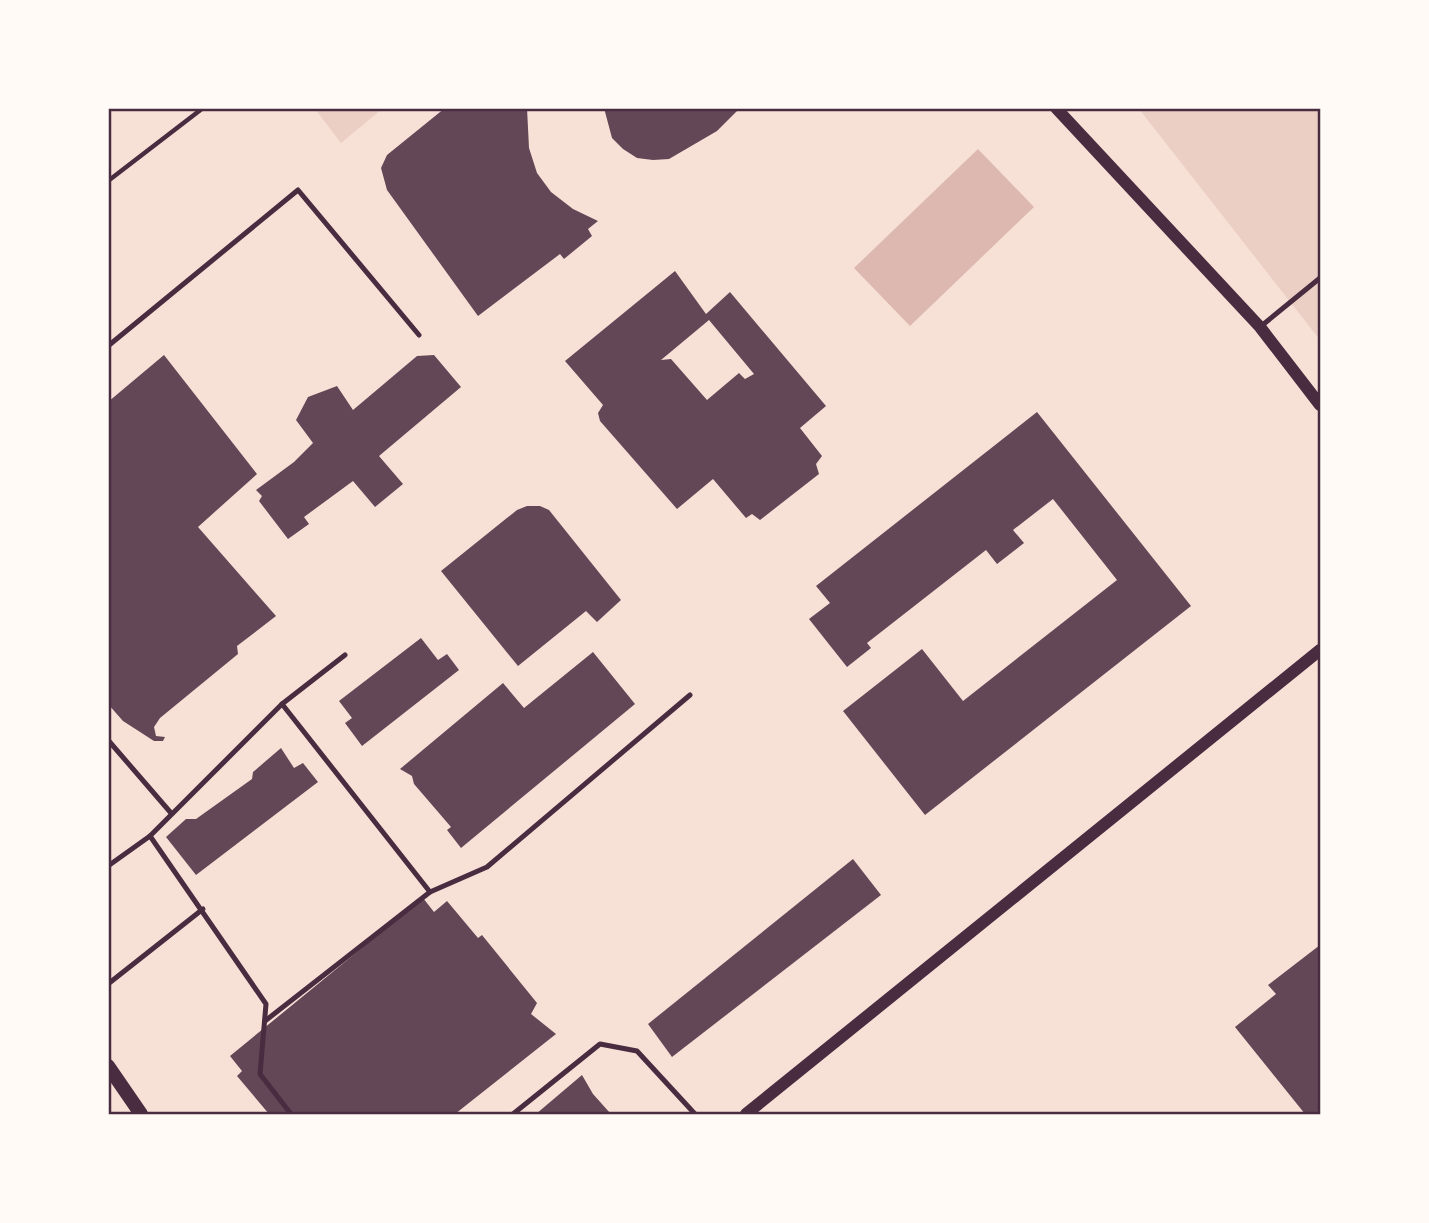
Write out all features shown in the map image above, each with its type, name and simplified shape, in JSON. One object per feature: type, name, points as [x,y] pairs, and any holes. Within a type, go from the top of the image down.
[{"type":"main road","points":[[108,1066],[141,1115]]},
{"type":"street","points":[[1056,108],[1260,327],[1321,405]]},
{"type":"street","points":[[746,1115],[1321,650]]},
{"type":"lane","points":[[108,346],[298,190],[418,335]]},
{"type":"lane","points":[[1260,327],[1321,278]]},
{"type":"lane","points":[[108,866],[150,836],[282,704],[345,655]]},
{"type":"lane","points":[[265,1021],[430,892],[487,867],[690,695]]},
{"type":"lane","points":[[282,704],[430,892]]},
{"type":"lane","points":[[108,740],[171,813]]},
{"type":"lane","points":[[150,836],[203,909],[266,1004],[260,1074],[291,1115]]},
{"type":"lane","points":[[108,984],[203,909]]},
{"type":"lane","points":[[513,1115],[600,1044],[637,1051],[695,1115]]},
{"type":"path","points":[[108,181],[202,108]]},
{"type":"shaded area","points":[[315,109],[382,109],[341,143]]},
{"type":"shaded area","points":[[1139,109],[1320,109],[1320,340]]},
{"type":"shaded area","points":[[978,149],[1034,207],[910,326],[854,268]]},
{"type":"building","points":[[445,108],[527,108],[529,148],[537,173],[551,192],[573,209],[598,221],[588,229],[592,236],[564,259],[560,254],[478,316],[387,190],[381,168],[387,155]]},
{"type":"building","points":[[604,108],[740,108],[717,131],[669,159],[653,160],[637,158],[612,138]]},
{"type":"building","points":[[675,271],[706,314],[730,292],[826,406],[800,428],[822,456],[816,464],[819,474],[760,520],[752,514],[746,518],[713,479],[677,509],[600,421],[598,413],[603,405],[565,361]],"holes":[[[709,320],[754,374],[745,379],[739,373],[707,400],[671,359],[661,360]]]},
{"type":"building","points":[[164,355],[257,474],[198,527],[276,616],[237,646],[238,654],[160,718],[154,727],[156,736],[165,737],[163,741],[154,741],[123,721],[108,704],[108,402]]},
{"type":"building","points":[[434,355],[461,387],[379,456],[403,484],[375,507],[353,481],[304,517],[309,524],[288,539],[259,501],[262,496],[256,490],[294,462],[313,443],[296,420],[308,397],[337,386],[353,410],[417,356]]},
{"type":"building","points":[[1037,412],[1191,606],[925,815],[843,711],[922,649],[963,701],[1117,580],[1053,499],[1013,530],[1024,543],[997,564],[986,550],[867,643],[871,648],[847,667],[809,619],[830,603],[816,586]]},
{"type":"building","points":[[527,506],[540,506],[549,510],[621,600],[597,622],[586,611],[518,666],[441,571],[517,510]]},
{"type":"building","points":[[421,638],[438,660],[447,654],[459,670],[362,746],[345,723],[352,718],[339,701]]},
{"type":"building","points":[[593,652],[635,704],[461,848],[447,830],[451,827],[414,784],[412,776],[400,769],[503,683],[524,708]]},
{"type":"building","points":[[281,748],[294,768],[303,763],[318,782],[196,875],[166,837],[186,819],[196,819],[252,779],[253,772]]},
{"type":"building","points":[[853,859],[881,895],[672,1057],[648,1024]]},
{"type":"building","points":[[423,898],[434,912],[447,901],[478,938],[482,935],[537,1003],[531,1014],[556,1034],[455,1114],[269,1114],[237,1076],[242,1071],[230,1056]]},
{"type":"building","points":[[1320,945],[1320,1114],[1305,1114],[1235,1027],[1276,994],[1268,985]]},
{"type":"building","points":[[582,1075],[593,1094],[610,1113],[536,1114]]}]
